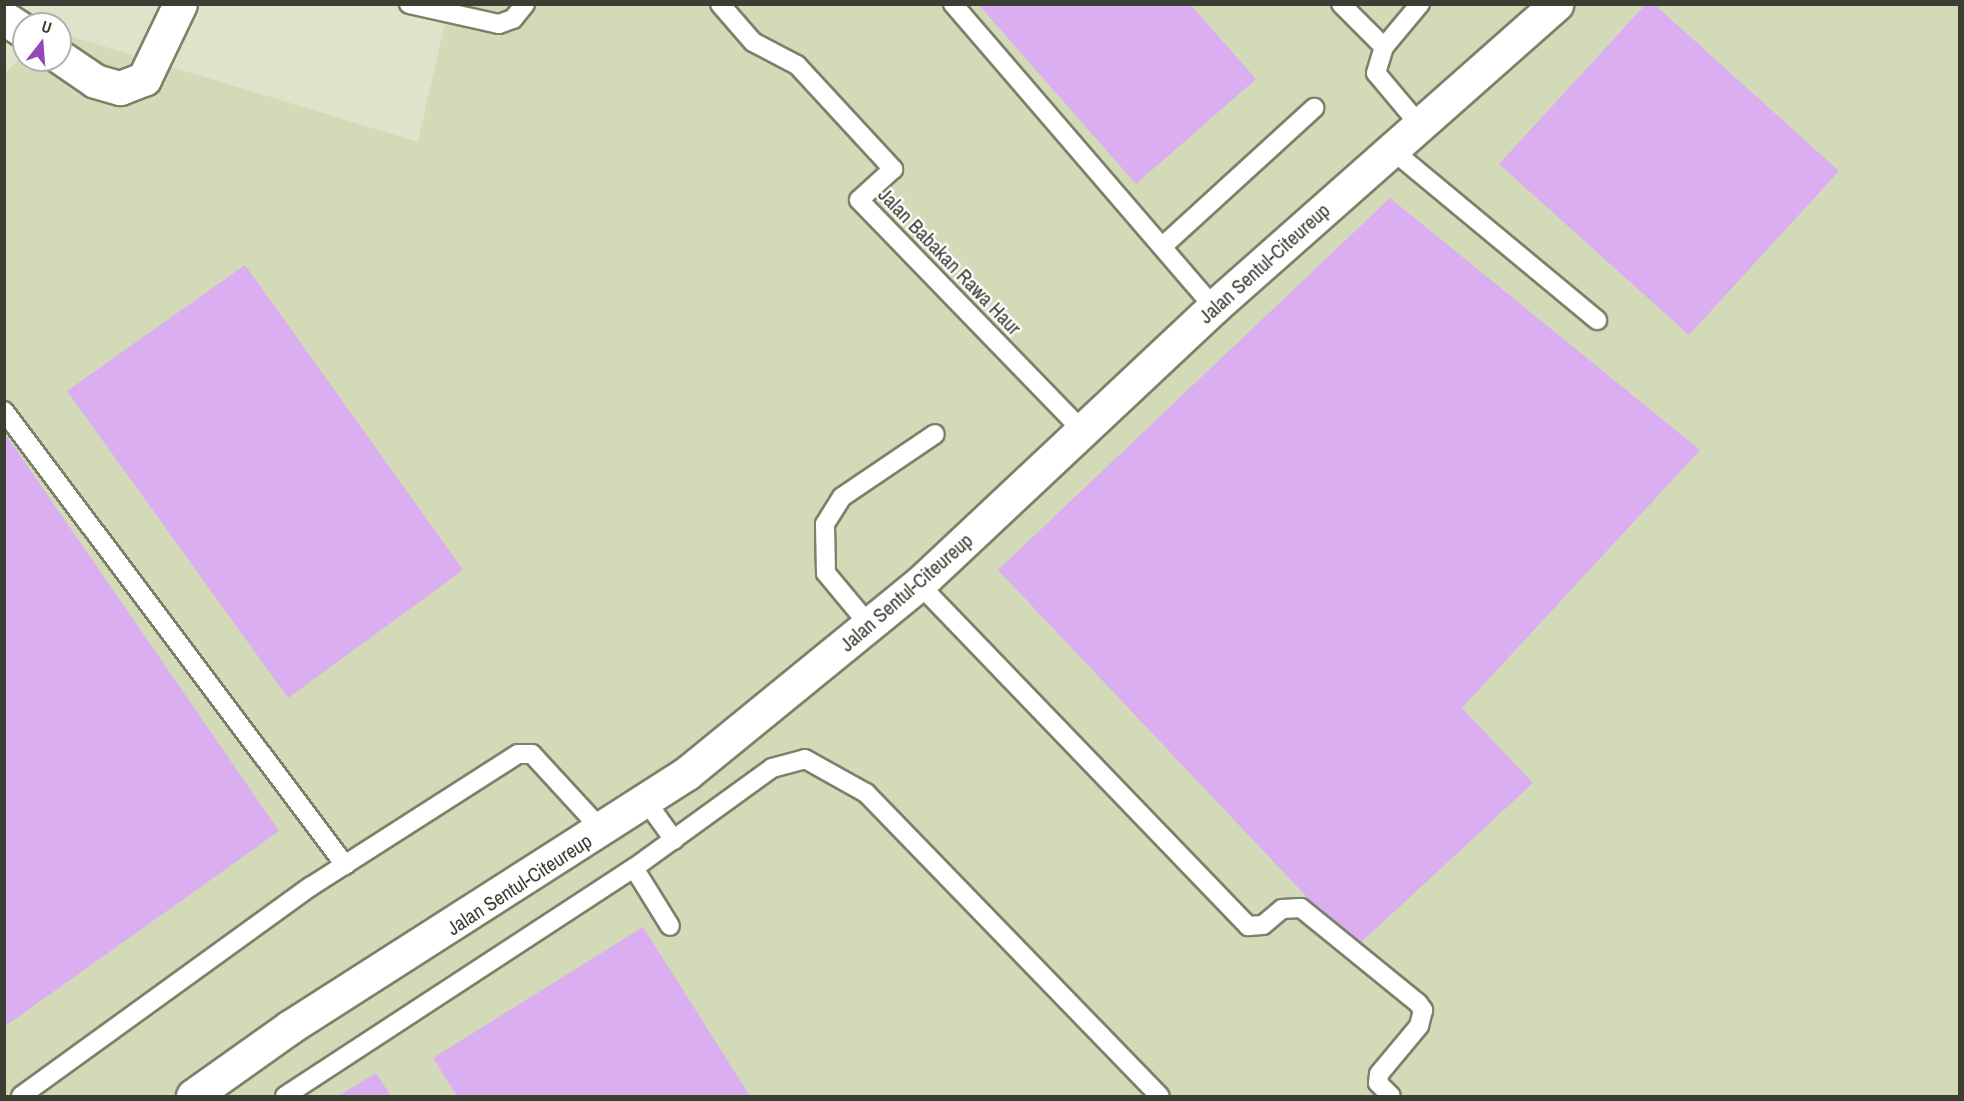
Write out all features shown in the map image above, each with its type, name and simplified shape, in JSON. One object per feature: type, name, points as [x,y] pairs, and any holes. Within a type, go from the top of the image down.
[{"type":"street","points":[[72,65],[95,81],[120,88],[144,79],[180,4]]},
{"type":"street","name":"Jalan Sentul-Citeureup","points":[[193,1096],[290,1027],[646,801],[870,626],[919,584],[1214,307],[1418,123],[1556,4]]},
{"type":"lane","points":[[409,4],[499,24],[513,19],[525,4]]},
{"type":"lane","name":"Jalan Babakan Rawa Haur","points":[[720,4],[753,42],[797,65],[893,170],[859,200],[1083,430]]},
{"type":"lane","points":[[953,4],[1214,307]]},
{"type":"lane","points":[[1341,4],[1384,47]]},
{"type":"lane","points":[[1418,123],[1376,73],[1384,47],[1420,4]]},
{"type":"lane","points":[[1163,246],[1314,108]]},
{"type":"lane","points":[[1391,149],[1597,320]]},
{"type":"lane","points":[[4,411],[345,865]]},
{"type":"lane","points":[[870,626],[826,573],[825,524],[842,498],[935,434]]},
{"type":"lane","points":[[919,584],[1248,926],[1263,925],[1282,909],[1301,908],[1418,1003],[1423,1010],[1419,1026],[1379,1074],[1378,1083],[1391,1096]]},
{"type":"lane","points":[[21,1096],[345,865],[522,752],[536,757],[602,830]]},
{"type":"lane","points":[[285,1096],[634,868],[789,761],[805,759],[834,771],[866,793],[1160,1096]]},
{"type":"lane","points":[[646,801],[674,840]]},
{"type":"lane","points":[[634,868],[670,926]]},
{"type":"shaded area","points":[[449,5],[1959,5],[1959,1096],[5,1096],[5,73],[12,66],[12,72],[72,72],[72,37],[418,142]]},
{"type":"building","points":[[978,4],[1190,4],[1256,79],[1136,184]]},
{"type":"building","points":[[1645,5],[1655,5],[1839,171],[1689,335],[1499,164]]},
{"type":"building","points":[[1390,198],[1700,450],[1462,708],[1533,783],[1355,948],[998,570]]},
{"type":"building","points":[[245,265],[463,570],[288,698],[67,391]]},
{"type":"building","points":[[4,432],[279,831],[4,1027]]},
{"type":"building","points":[[643,927],[750,1096],[457,1096],[433,1058]]},
{"type":"building","points":[[376,1073],[391,1096],[338,1096]]}]
